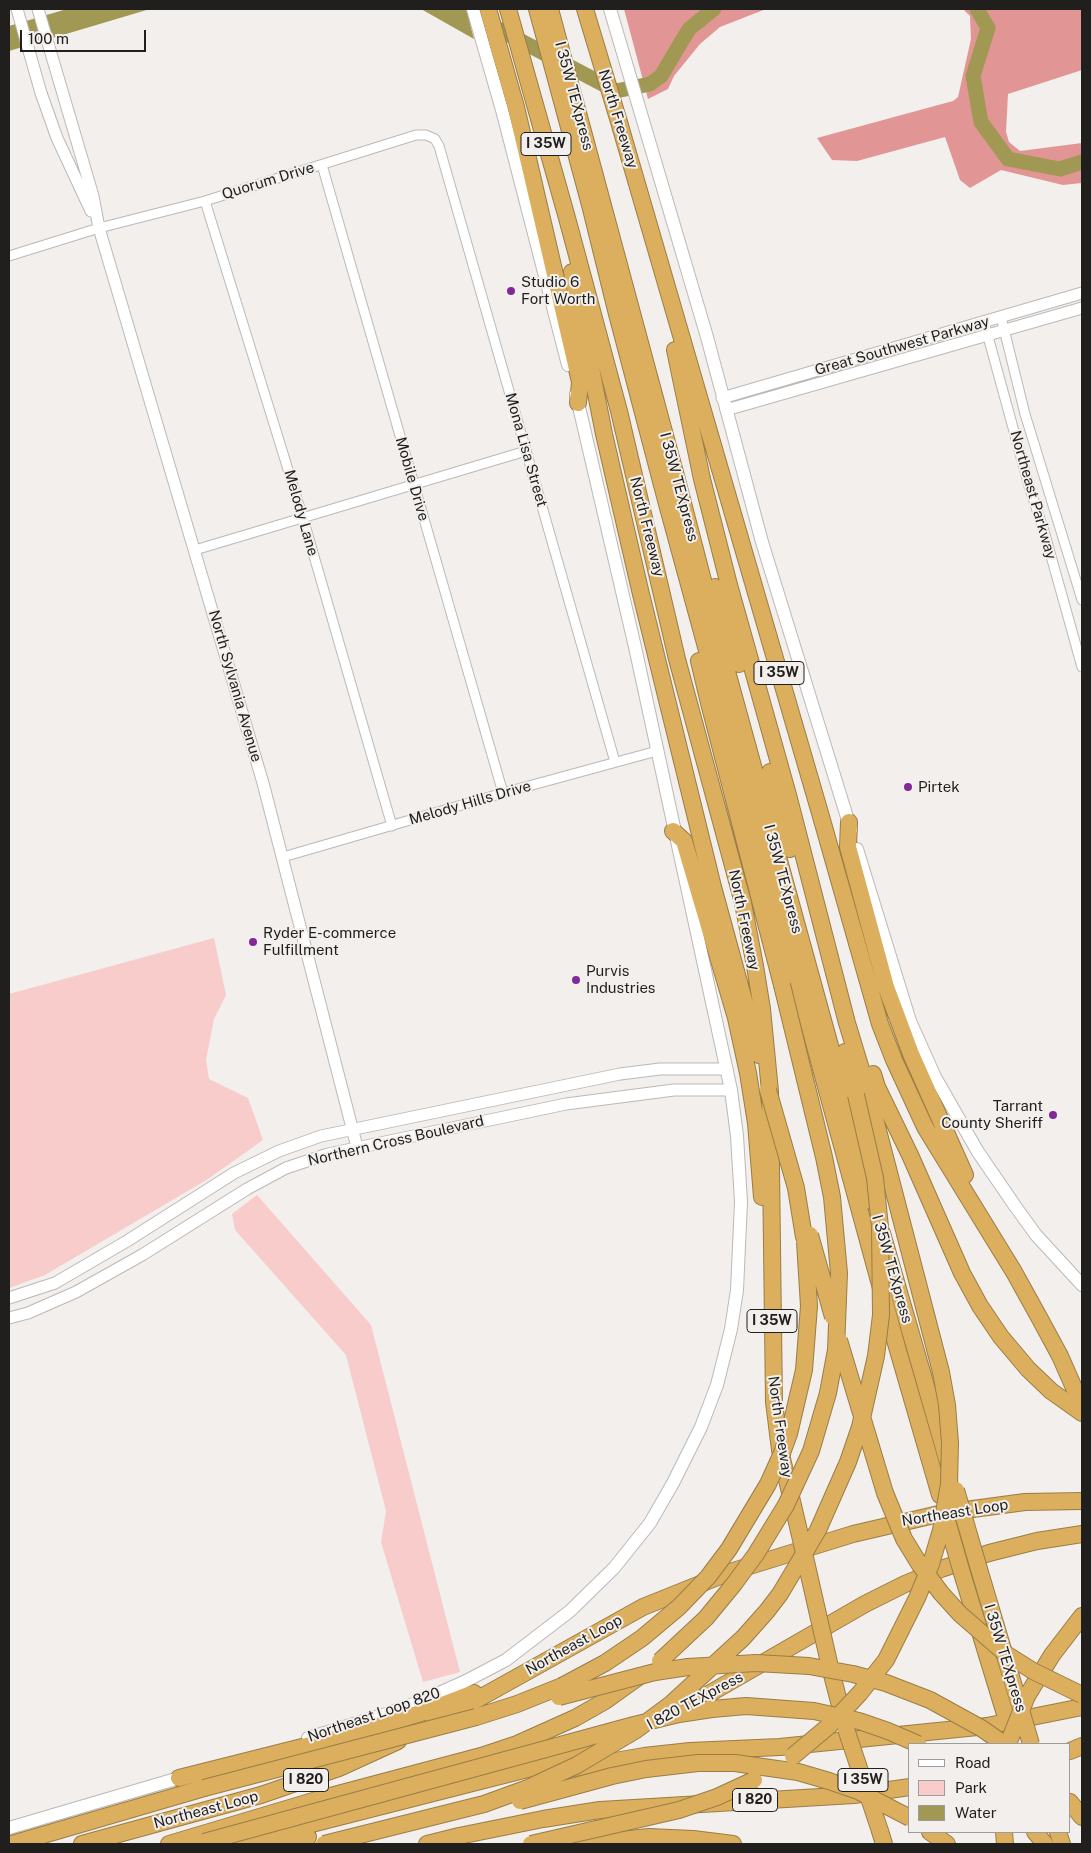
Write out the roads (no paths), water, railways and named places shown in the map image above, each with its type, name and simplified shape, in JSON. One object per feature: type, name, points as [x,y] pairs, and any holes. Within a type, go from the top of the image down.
[{"type":"highway","points":[[488,9],[516,107],[580,382],[578,403]]},
{"type":"highway","name":"North Freeway","points":[[508,9],[619,411],[677,659],[743,903],[762,1009],[768,1064],[772,1157],[772,1368],[780,1450],[846,1729],[882,1838]]},
{"type":"highway","name":"I 35W TEXpress","points":[[537,9],[684,565],[897,1347],[962,1573],[1013,1712],[1031,1743]]},
{"type":"highway","name":"I 35W TEXpress","points":[[550,9],[851,1127],[979,1569],[1013,1712],[1015,1743]]},
{"type":"highway","name":"North Freeway","points":[[584,9],[620,125],[880,1024],[894,1060],[922,1120],[1014,1272],[1060,1356],[1082,1406]]},
{"type":"highway","points":[[531,1844],[679,1810],[717,1797],[754,1780],[793,1756],[830,1724],[860,1693],[886,1660],[931,1564],[941,1530],[949,1484],[950,1443],[947,1405],[941,1372],[883,1149],[728,584],[702,479],[676,355],[617,144],[620,125]]},
{"type":"highway","points":[[567,218],[565,237],[604,434],[713,887],[796,1188],[892,1514],[920,1565],[941,1593],[981,1634],[1006,1654],[1033,1671],[1082,1695]]},
{"type":"highway","points":[[324,1844],[484,1804],[528,1788],[577,1765],[636,1730],[677,1699],[743,1638],[768,1611],[780,1594],[818,1530],[848,1462],[860,1427],[876,1356],[881,1314],[880,1227],[875,1178],[856,1096],[750,701],[710,571],[662,401],[653,391]]},
{"type":"highway","points":[[170,1844],[323,1798],[481,1756],[558,1727],[605,1701],[644,1673],[706,1618],[740,1577],[776,1521],[803,1469],[820,1423],[836,1350],[839,1273],[832,1197],[782,985],[709,703],[684,591],[684,565]]},
{"type":"highway","points":[[849,822],[848,847],[886,987],[911,1054],[969,1183],[972,1203]]},
{"type":"highway","points":[[673,831],[684,841],[736,1018],[756,1122],[763,1215],[772,1240]]},
{"type":"highway","points":[[811,883],[821,901],[877,1087],[962,1273],[980,1306],[1028,1369],[1051,1391],[1082,1413]]},
{"type":"highway","points":[[476,1717],[518,1704],[562,1686],[604,1663],[642,1638],[679,1607],[708,1576],[729,1549],[749,1518],[768,1484],[782,1453],[794,1416],[804,1370],[809,1306],[804,1237],[796,1188]]},
{"type":"highway","name":"Northeast Loop","points":[[82,1844],[261,1796],[339,1768],[447,1718],[514,1678],[643,1607],[730,1572],[896,1523],[969,1508],[1033,1502],[1082,1501]]},
{"type":"highway","name":"I 820 TEXpress","points":[[233,1844],[551,1763],[587,1751],[659,1722],[865,1604],[905,1584],[988,1553],[1037,1541],[1082,1534]]},
{"type":"highway","points":[[1008,1743],[1018,1717],[1035,1683],[1062,1640],[1082,1616]]},
{"type":"highway","points":[[12,1844],[204,1788],[655,1672],[688,1667],[756,1663],[810,1666],[853,1674],[930,1700],[1002,1743]]},
{"type":"highway","points":[[179,1778],[370,1729],[424,1712],[514,1678]]},
{"type":"highway","points":[[193,1844],[634,1725],[679,1714],[712,1709],[746,1706],[814,1711],[859,1721],[916,1743]]},
{"type":"highway","name":"I 820 TEXpress","points":[[279,1844],[501,1785],[599,1763],[690,1751],[780,1748],[987,1726],[1082,1707]]},
{"type":"highway","points":[[356,1844],[612,1776],[646,1769],[698,1764],[750,1765],[798,1772],[858,1791],[908,1817]]},
{"type":"highway","name":"I 820","points":[[427,1844],[558,1816],[600,1810],[854,1795],[908,1788]]},
{"type":"highway","points":[[1071,1803],[1082,1817]]},
{"type":"highway","points":[[464,1844],[503,1834],[515,1825]]},
{"type":"highway","points":[[931,1833],[947,1844]]},
{"type":"highway","points":[[1036,1833],[1046,1844]]},
{"type":"highway","points":[[582,1844],[649,1837],[693,1839],[733,1844]]},
{"type":"main road","points":[[473,9],[502,110],[578,403],[635,647],[673,831],[731,1090]]},
{"type":"main road","name":"North Freeway","points":[[610,9],[707,337],[762,542],[910,1022],[935,1077],[978,1152],[1036,1235],[1082,1285]]},
{"type":"main road","name":"Northeast Loop 820","points":[[9,1828],[179,1778],[383,1715],[418,1702],[464,1682],[506,1660],[570,1611],[614,1568],[650,1523],[674,1483],[701,1426],[717,1385],[731,1329],[738,1290],[741,1202],[731,1090]]},
{"type":"street","name":"North Sylvania Avenue","points":[[38,9],[93,196],[99,228],[195,550],[283,857],[357,1148]]},
{"type":"street","name":"North Sylvania Avenue","points":[[18,11],[41,93],[57,138],[99,228]]},
{"type":"street","points":[[41,93],[62,86]]},
{"type":"street","name":"Quorum Drive","points":[[9,256],[99,228],[205,201],[416,135],[426,135],[435,139]]},
{"type":"street","name":"Mona Lisa Street","points":[[435,139],[439,146],[615,762]]},
{"type":"street","name":"Mobile Drive","points":[[322,165],[503,793]]},
{"type":"street","name":"Melody Lane","points":[[205,201],[303,518],[392,826]]},
{"type":"street","name":"Great Southwest Parkway","points":[[724,404],[1082,293]]},
{"type":"street","name":"Great Southwest Parkway","points":[[724,404],[988,335],[1082,308]]},
{"type":"street","name":"Northeast Parkway","points":[[1001,317],[1025,414],[1082,600]]},
{"type":"street","name":"Northeast Parkway","points":[[984,322],[1029,486],[1044,531],[1082,667]]},
{"type":"street","points":[[195,550],[526,451]]},
{"type":"street","points":[[1029,486],[1046,480]]},
{"type":"street","name":"Melody Hills Drive","points":[[283,857],[503,793],[657,751]]},
{"type":"street","name":"Northern Cross Boulevard","points":[[9,1298],[55,1283],[127,1241],[234,1173],[279,1151],[321,1136],[620,1074],[660,1069],[727,1069]]},
{"type":"street","name":"Northern Cross Boulevard","points":[[9,1316],[28,1313],[76,1292],[142,1255],[247,1189],[286,1168],[328,1154],[566,1104],[674,1090],[731,1090]]},
{"type":"street","points":[[521,1094],[523,1113]]},
{"type":"water","points":[[67,9],[150,9],[9,51],[9,26]]},
{"type":"water","points":[[421,9],[466,9],[474,39]]},
{"type":"waterway","points":[[460,9],[616,91],[650,84],[661,76],[689,29],[714,9]]},
{"type":"waterway","points":[[977,9],[988,28],[973,76],[981,122],[1008,159],[1060,169],[1082,162]]},
{"type":"place","name":"Studio 6 Fort Worth","points":[[511,291]]},
{"type":"place","name":"Pirtek","points":[[908,787]]},
{"type":"place","name":"Ryder E-commerce Fulfillment","points":[[253,942]]},
{"type":"place","name":"Purvis Industries","points":[[576,980]]},
{"type":"place","name":"Tarrant County Sheriff","points":[[1053,1115]]}]
